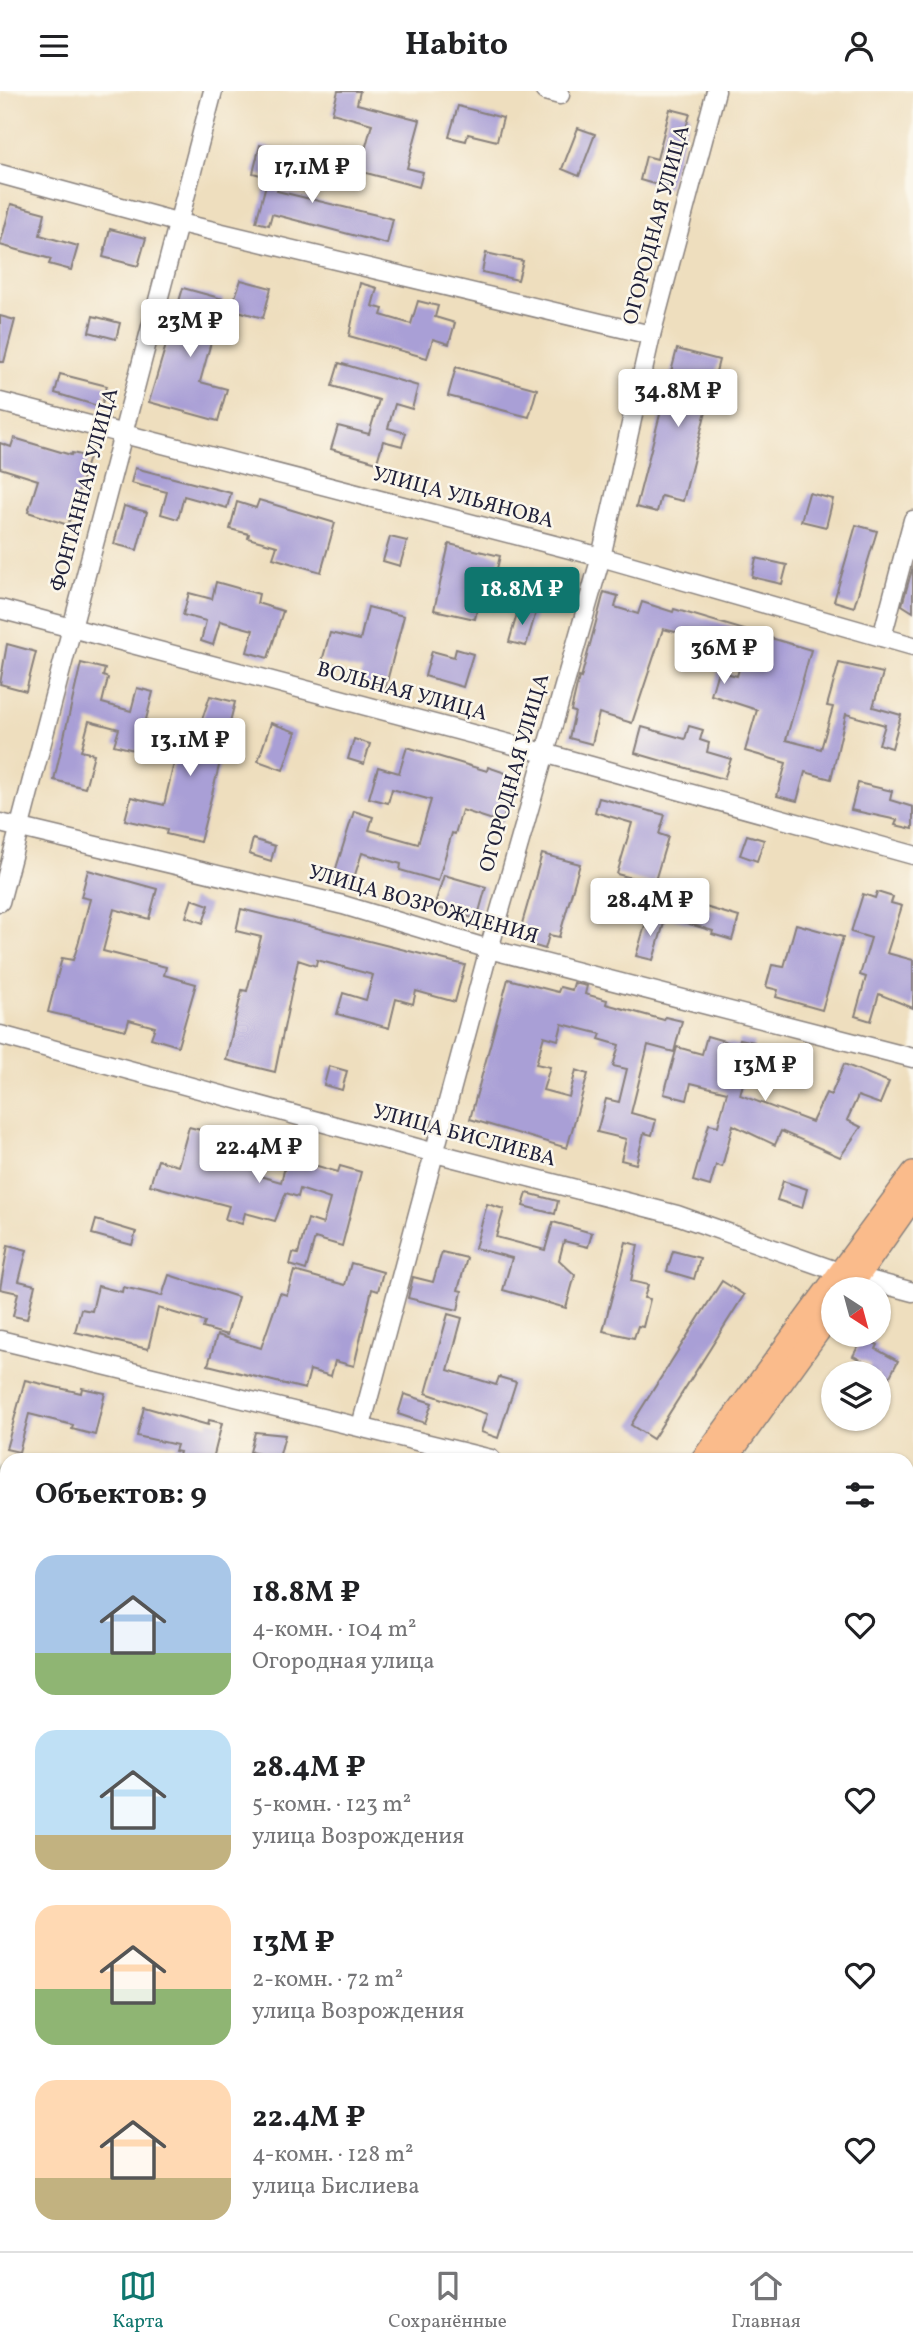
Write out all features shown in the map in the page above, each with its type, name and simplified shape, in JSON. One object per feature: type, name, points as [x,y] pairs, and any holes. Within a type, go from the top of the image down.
[{"type":"main road","points":[[851,1277],[913,1171]]},
{"type":"main road","points":[[851,1277],[913,1199]]},
{"type":"main road","points":[[707,1453],[821,1314]]},
{"type":"main road","points":[[731,1453],[821,1329]]},
{"type":"street","name":"ФОНТАННАЯ УЛИЦА","points":[[0,902],[213,91]]},
{"type":"street","name":"ОГОРОДНАЯ УЛИЦА","points":[[361,1426],[489,949],[601,557],[651,335],[716,91]]},
{"type":"street","points":[[0,174],[180,223],[651,335]]},
{"type":"street","name":"УЛИЦА УЛЬЯНОВА","points":[[0,402],[601,557],[913,646]]},
{"type":"street","points":[[882,637],[909,549],[913,520]]},
{"type":"street","name":"ВОЛЬНАЯ УЛИЦА","points":[[0,609],[544,753],[913,855]]},
{"type":"street","name":"УЛИЦА ВОЗРОЖДЕНИЯ","points":[[0,823],[344,905],[489,949],[913,1058]]},
{"type":"street","name":"УЛИЦА БИСЛИЕВА","points":[[0,1035],[435,1153],[677,1215],[841,1277]]},
{"type":"street","name":"УЛИЦА БИСЛИЕВА","points":[[891,1288],[913,1292]]},
{"type":"street","points":[[0,1340],[467,1453]]},
{"type":"building","points":[[338,91],[360,91],[357,104],[420,120],[407,168],[423,172],[419,187],[355,170],[359,156],[363,157],[372,124],[332,113]]},
{"type":"building","points":[[458,106],[503,118],[497,141],[468,134],[466,141],[449,137]]},
{"type":"building","points":[[670,109],[690,114],[668,188],[640,180],[646,156],[657,159]]},
{"type":"building","points":[[578,128],[595,134],[579,176],[562,169]]},
{"type":"building","points":[[260,145],[287,152],[277,191],[393,219],[387,244],[272,214],[269,225],[256,222],[268,177],[253,173]]},
{"type":"building","points":[[11,204],[45,213],[40,235],[78,246],[71,270],[49,264],[51,259],[0,245]]},
{"type":"building","points":[[110,229],[146,238],[138,266],[103,257]]},
{"type":"building","points":[[486,253],[523,261],[518,280],[482,272]]},
{"type":"building","points":[[241,280],[271,288],[263,318],[231,309]]},
{"type":"building","points":[[360,283],[377,288],[372,306],[383,309],[381,315],[411,324],[418,301],[438,306],[435,317],[455,323],[449,344],[433,339],[427,358],[349,336]]},
{"type":"building","points":[[183,288],[223,299],[200,382],[227,389],[218,421],[149,402]]},
{"type":"building","points":[[0,316],[15,320],[4,362],[0,362]]},
{"type":"building","points":[[93,316],[120,323],[116,339],[89,332]]},
{"type":"building","points":[[677,349],[719,360],[683,501],[661,496],[657,512],[636,507]]},
{"type":"building","points":[[339,363],[418,386],[412,409],[395,404],[388,428],[406,433],[402,446],[383,441],[377,462],[331,449],[338,426],[369,434],[379,400],[332,386]]},
{"type":"building","points":[[456,367],[537,389],[529,417],[448,396]]},
{"type":"building","points":[[60,374],[107,386],[101,407],[55,393]]},
{"type":"building","points":[[14,438],[71,455],[89,457],[68,525],[28,512],[38,480],[0,468],[0,443],[11,447]]},
{"type":"building","points":[[135,468],[231,493],[227,508],[184,496],[178,519],[161,514],[167,492],[131,483]]},
{"type":"building","points":[[809,493],[833,499],[826,527],[801,521]]},
{"type":"building","points":[[259,500],[335,523],[321,572],[273,558],[277,546],[248,538],[249,534],[230,529],[237,502],[256,508]]},
{"type":"building","points":[[124,506],[147,512],[137,550],[114,544]]},
{"type":"building","points":[[856,525],[877,531],[854,607],[834,601]]},
{"type":"building","points":[[390,537],[407,541],[400,566],[383,561]]},
{"type":"building","points":[[449,544],[500,556],[489,602],[479,600],[475,619],[434,610]]},
{"type":"building","points":[[756,558],[787,565],[782,584],[752,577]]},
{"type":"building","points":[[913,566],[913,612],[902,605]]},
{"type":"building","points":[[216,582],[259,594],[257,603],[283,611],[268,658],[247,652],[253,630],[220,621],[213,645],[201,641],[206,621],[183,615],[189,593],[212,599]]},
{"type":"building","points":[[604,592],[618,596],[615,607],[638,614],[642,602],[811,650],[786,740],[821,749],[833,707],[827,706],[839,663],[883,673],[873,707],[901,715],[892,748],[879,744],[885,725],[846,714],[831,779],[805,772],[797,801],[777,796],[786,763],[745,751],[757,710],[711,695],[718,671],[737,676],[745,649],[663,629],[632,723],[599,713],[592,744],[569,738],[575,712],[571,711],[579,677],[581,678]]},
{"type":"building","points":[[368,607],[404,616],[385,689],[359,683],[362,671],[322,661],[330,633],[360,640]]},
{"type":"building","points":[[519,607],[536,612],[526,646],[509,642]]},
{"type":"building","points":[[7,644],[36,652],[26,691],[0,684]]},
{"type":"building","points":[[456,649],[473,654],[463,687],[425,676],[432,651],[454,657]]},
{"type":"building","points":[[81,663],[105,669],[103,676],[108,678],[102,703],[131,711],[137,688],[153,692],[138,751],[114,745],[119,729],[89,721],[81,751],[94,754],[85,788],[54,780]]},
{"type":"building","points":[[210,696],[235,702],[200,842],[166,834],[167,830],[125,820],[131,797],[164,805],[174,763],[170,762],[177,735],[195,740]]},
{"type":"building","points":[[271,723],[296,732],[283,770],[258,761]]},
{"type":"building","points":[[689,726],[703,730],[700,740],[709,743],[707,752],[731,759],[724,779],[635,753],[642,727],[685,739]]},
{"type":"building","points":[[354,739],[370,744],[364,764],[348,759]]},
{"type":"building","points":[[407,747],[487,771],[488,767],[517,777],[502,823],[462,810],[455,834],[452,833],[438,881],[400,870],[401,864],[362,853],[352,884],[333,878],[354,811],[373,817],[369,830],[418,844],[431,800],[392,789],[388,803],[369,798],[378,767],[399,773]]},
{"type":"building","points":[[858,783],[892,791],[890,800],[913,807],[913,829],[895,825],[897,820],[851,810]]},
{"type":"building","points":[[599,798],[665,815],[659,834],[668,837],[654,884],[617,874],[632,823],[595,812]]},
{"type":"building","points":[[747,835],[764,840],[757,861],[740,855]]},
{"type":"building","points":[[253,839],[275,846],[271,861],[249,854]]},
{"type":"building","points":[[542,854],[580,864],[559,937],[549,935],[545,949],[532,945],[536,931],[521,927]]},
{"type":"building","points":[[88,870],[157,889],[149,919],[114,909],[103,951],[166,967],[164,975],[196,984],[178,1046],[151,1038],[155,1027],[129,1020],[126,1030],[48,1012],[62,958],[73,960],[78,945],[90,899],[81,897]]},
{"type":"building","points":[[444,875],[486,887],[477,919],[434,907]]},
{"type":"building","points":[[877,892],[893,897],[891,903],[902,906],[887,953],[913,960],[913,1008],[879,994],[871,1021],[855,1016],[866,977],[860,975],[871,938],[851,932],[863,894],[875,898]]},
{"type":"building","points":[[661,894],[739,917],[732,940],[712,934],[713,931],[656,914]]},
{"type":"building","points":[[192,899],[209,905],[203,923],[186,917]]},
{"type":"building","points":[[241,909],[465,965],[455,1002],[416,991],[413,1004],[396,999],[389,1028],[337,1014],[343,993],[366,1000],[373,975],[317,960],[316,966],[298,960],[275,1072],[226,1060],[242,990],[247,991],[261,937],[236,931]]},
{"type":"building","points":[[648,915],[665,920],[653,960],[636,956]]},
{"type":"building","points":[[796,924],[843,937],[822,1010],[776,997],[778,990],[766,987],[772,965],[784,967]]},
{"type":"building","points":[[508,979],[558,992],[560,987],[572,990],[574,983],[587,986],[585,994],[607,1000],[606,1004],[664,1020],[665,1017],[682,1021],[674,1052],[648,1045],[631,1113],[656,1120],[652,1135],[644,1133],[636,1164],[621,1160],[626,1139],[597,1132],[606,1099],[619,1102],[627,1069],[613,1066],[619,1045],[599,1039],[601,1034],[562,1024],[558,1040],[544,1036],[536,1064],[550,1067],[543,1090],[569,1097],[576,1070],[588,1074],[567,1148],[470,1119]]},
{"type":"building","points":[[707,1036],[738,1045],[740,1039],[754,1042],[740,1095],[812,1122],[826,1093],[831,1095],[844,1064],[889,1082],[880,1104],[858,1096],[847,1120],[861,1127],[840,1157],[781,1131],[775,1145],[733,1125],[722,1167],[716,1165],[710,1186],[693,1181],[709,1124],[718,1126],[727,1092],[691,1083],[687,1100],[664,1094],[677,1047],[702,1054]]},
{"type":"building","points":[[329,1066],[347,1071],[342,1090],[324,1085]]},
{"type":"building","points":[[189,1127],[264,1146],[256,1175],[281,1182],[289,1152],[308,1158],[307,1163],[338,1172],[340,1166],[361,1172],[342,1246],[315,1238],[306,1270],[290,1265],[293,1253],[298,1254],[308,1219],[323,1224],[330,1199],[300,1189],[298,1197],[286,1193],[275,1221],[245,1213],[242,1224],[225,1219],[229,1206],[150,1185],[158,1160],[178,1166]]},
{"type":"building","points":[[783,1181],[807,1189],[802,1208],[777,1200]]},
{"type":"building","points":[[527,1193],[558,1201],[555,1214],[523,1206]]},
{"type":"building","points":[[487,1204],[504,1209],[496,1237],[545,1250],[553,1222],[592,1233],[588,1247],[564,1241],[559,1260],[575,1275],[566,1308],[503,1290],[512,1258],[475,1248]]},
{"type":"building","points":[[96,1220],[136,1232],[132,1245],[92,1234]]},
{"type":"building","points":[[626,1242],[638,1245],[631,1281],[648,1285],[644,1298],[650,1299],[643,1327],[638,1326],[634,1338],[603,1331]]},
{"type":"building","points":[[8,1245],[27,1250],[19,1281],[35,1285],[27,1319],[13,1316],[18,1293],[0,1289]]},
{"type":"building","points":[[673,1251],[700,1258],[694,1279],[667,1271]]},
{"type":"building","points":[[442,1252],[467,1258],[458,1290],[462,1291],[458,1310],[408,1298],[413,1277],[433,1282]]},
{"type":"building","points":[[351,1263],[383,1272],[378,1291],[372,1289],[354,1366],[335,1361],[331,1376],[310,1370],[305,1389],[208,1365],[217,1335],[261,1348],[280,1293],[287,1295],[294,1271],[345,1285]]},
{"type":"building","points":[[169,1275],[238,1297],[227,1335],[203,1328],[205,1322],[158,1308],[148,1349],[75,1332],[81,1309],[92,1311],[98,1286],[122,1292],[123,1287],[162,1296]]},
{"type":"building","points":[[722,1281],[744,1295],[653,1439],[631,1425]]},
{"type":"building","points":[[448,1314],[462,1318],[448,1370],[496,1385],[499,1377],[516,1382],[498,1438],[481,1432],[487,1414],[426,1393]]},
{"type":"building","points":[[858,1347],[877,1347],[876,1349],[898,1361],[891,1374],[891,1361],[863,1361],[853,1356]]},
{"type":"building","points":[[25,1380],[81,1393],[82,1388],[105,1393],[95,1435],[72,1429],[73,1425],[29,1414],[19,1452],[6,1449]]},
{"type":"building","points":[[404,1394],[432,1403],[425,1423],[398,1414]]},
{"type":"building","points":[[144,1407],[208,1425],[209,1420],[222,1423],[214,1453],[180,1453],[175,1451],[177,1445],[137,1436]]},
{"type":"building","points":[[255,1432],[285,1435],[280,1453],[250,1452]]}]
